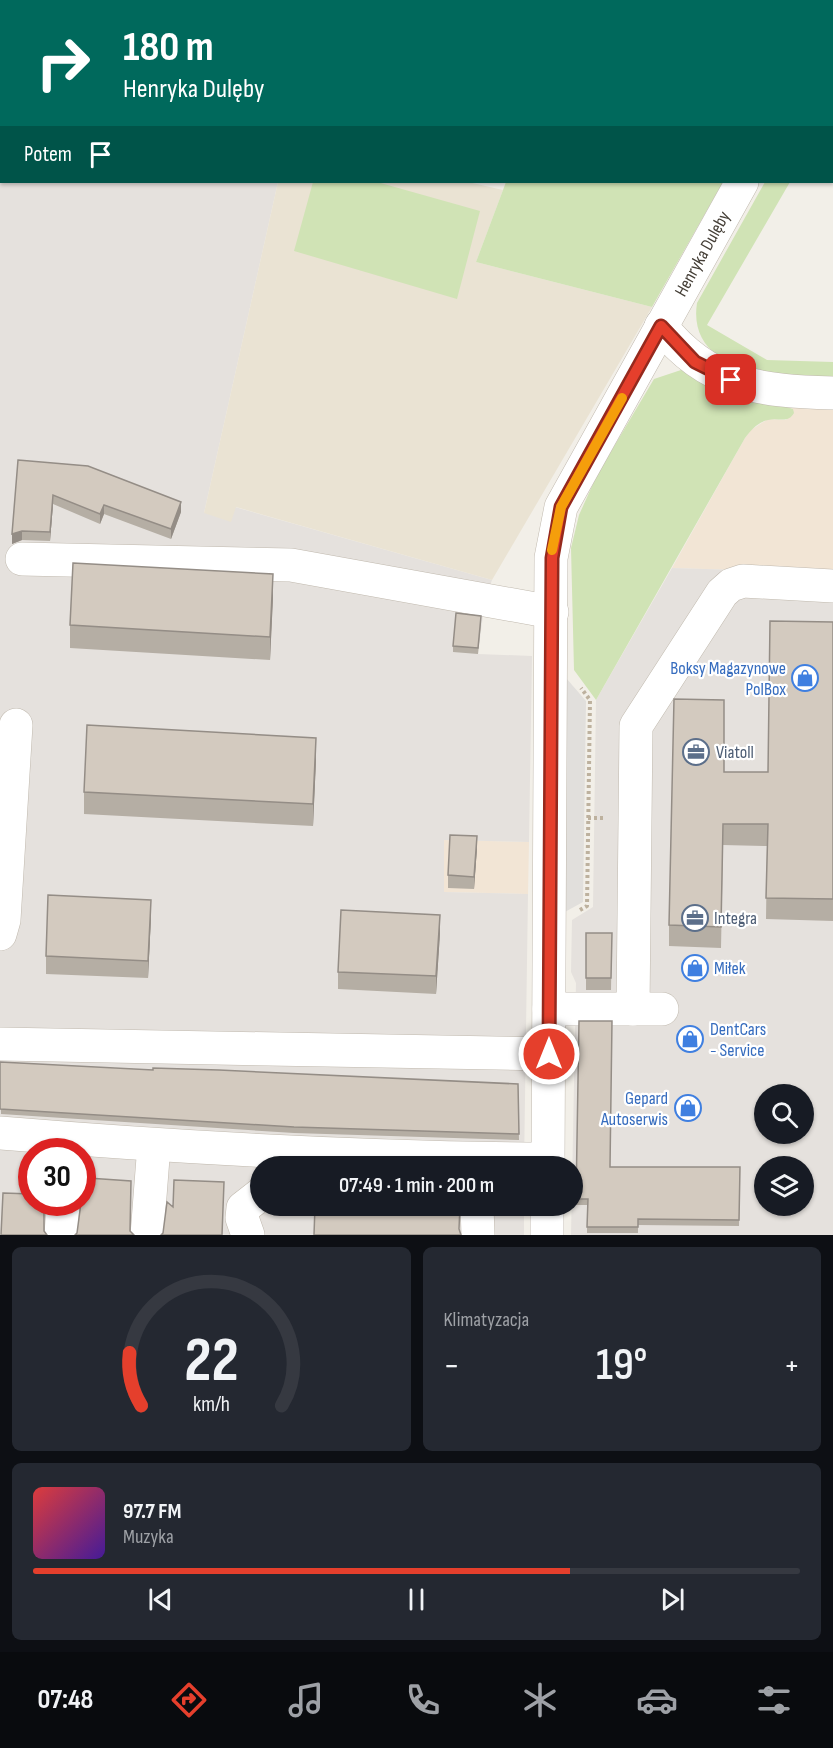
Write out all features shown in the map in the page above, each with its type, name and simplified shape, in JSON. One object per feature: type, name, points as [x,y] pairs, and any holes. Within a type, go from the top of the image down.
[{"type":"street","name":"Henryka Dulęby","points":[[548,1156],[552,558],[561,507],[741,183]]},
{"type":"street","points":[[661,326],[695,362],[731,380],[780,391],[833,393]]},
{"type":"street","points":[[22,559],[291,565],[552,612]]},
{"type":"street","points":[[549,1009],[647,1009],[636,726],[722,593],[731,585],[743,581],[833,586]]},
{"type":"street","points":[[0,934],[4,920],[16,725]]},
{"type":"street","points":[[0,1044],[549,1054]]},
{"type":"street","points":[[0,1133],[28,1138]]},
{"type":"street","points":[[96,1145],[154,1144],[310,1156]]},
{"type":"street","points":[[147,1235],[154,1144]]},
{"type":"street","points":[[248,1235],[242,1218],[243,1208],[250,1203]]},
{"type":"street","points":[[61,1235],[62,1216]]},
{"type":"street","points":[[477,1216],[478,1235]]},
{"type":"street","points":[[546,1235],[547,1216]]},
{"type":"path","points":[[576,681],[590,700],[587,906],[578,911]]},
{"type":"shaded area","points":[[0,183],[278,183],[204,513],[235,507],[492,580],[485,600],[478,654],[532,656],[529,842],[444,840],[444,892],[528,894],[524,1156],[250,1156],[250,1216],[524,1216],[524,1235],[0,1235]]},
{"type":"shaded area","points":[[278,183],[472,183],[503,190],[476,262],[652,307],[492,580],[236,507],[231,522],[204,513]]},
{"type":"shaded area","points":[[787,407],[833,408],[833,573],[672,568],[745,438],[751,430],[768,419],[786,420],[793,409]]},
{"type":"shaded area","points":[[672,568],[833,573],[833,1235],[571,1235],[571,1216],[583,1216],[583,1156],[573,1156],[576,983],[571,972],[572,920],[593,907],[596,700]]},
{"type":"shaded area","points":[[566,678],[586,701],[583,902],[563,913]]},
{"type":"shaded area","points":[[444,840],[529,842],[528,894],[443,892]]},
{"type":"green space","points":[[313,183],[381,183],[480,211],[457,299],[294,251]]},
{"type":"green space","points":[[506,183],[722,183],[652,307],[476,262]]},
{"type":"green space","points":[[764,183],[789,183],[707,325],[767,360],[833,362],[833,381],[765,375],[722,359],[707,345],[698,327],[697,303]]},
{"type":"green space","points":[[681,370],[793,409],[794,413],[786,419],[764,421],[752,429],[745,438],[596,700],[574,670],[571,548],[579,515],[597,475],[654,379]]},
{"type":"building","points":[[18,460],[88,466],[181,502],[171,529],[104,505],[100,514],[53,495],[50,532],[22,531],[12,534]]},
{"type":"building","points":[[73,563],[273,574],[270,637],[70,625]]},
{"type":"building","points":[[456,613],[481,616],[478,648],[453,646]]},
{"type":"building","points":[[770,621],[833,622],[833,899],[766,898],[768,824],[723,824],[721,927],[669,925],[674,699],[724,700],[724,772],[768,772]]},
{"type":"building","points":[[87,725],[316,738],[313,804],[84,792]]},
{"type":"building","points":[[450,835],[477,836],[474,877],[448,875]]},
{"type":"building","points":[[48,895],[151,900],[148,961],[46,956]]},
{"type":"building","points":[[341,910],[440,915],[436,976],[338,972]]},
{"type":"building","points":[[586,933],[612,933],[611,978],[586,978]]},
{"type":"building","points":[[579,1021],[612,1021],[610,1167],[740,1167],[739,1220],[638,1219],[638,1227],[587,1227],[588,1199],[583,1199],[583,1156],[577,1156]]},
{"type":"building","points":[[0,1062],[518,1084],[519,1134],[294,1127],[0,1109]]},
{"type":"building","points":[[96,1179],[131,1181],[130,1231],[134,1235],[75,1235],[79,1216],[96,1216]]},
{"type":"building","points":[[174,1180],[224,1182],[222,1235],[161,1235],[167,1202],[173,1207]]},
{"type":"building","points":[[3,1193],[18,1194],[18,1216],[44,1216],[44,1231],[47,1235],[1,1235]]},
{"type":"building","points":[[315,1216],[460,1216],[461,1235],[314,1235]]},
{"type":"slow traffic","points":[[552,550],[561,507],[622,398]]},
{"type":"place","name":"Boksy Magazynowe PolBox","points":[[805,678]]},
{"type":"place","name":"Viatoll","points":[[696,752]]},
{"type":"place","name":"Integra","points":[[695,918]]},
{"type":"place","name":"Miłek","points":[[695,968]]},
{"type":"place","name":"DentCars - Service","points":[[690,1039]]},
{"type":"place","name":"Gepard Autoserwis","points":[[688,1108]]},
{"type":"route","points":[[549,1054],[552,558],[557,520],[561,507],[661,326],[695,362],[731,380]]}]
